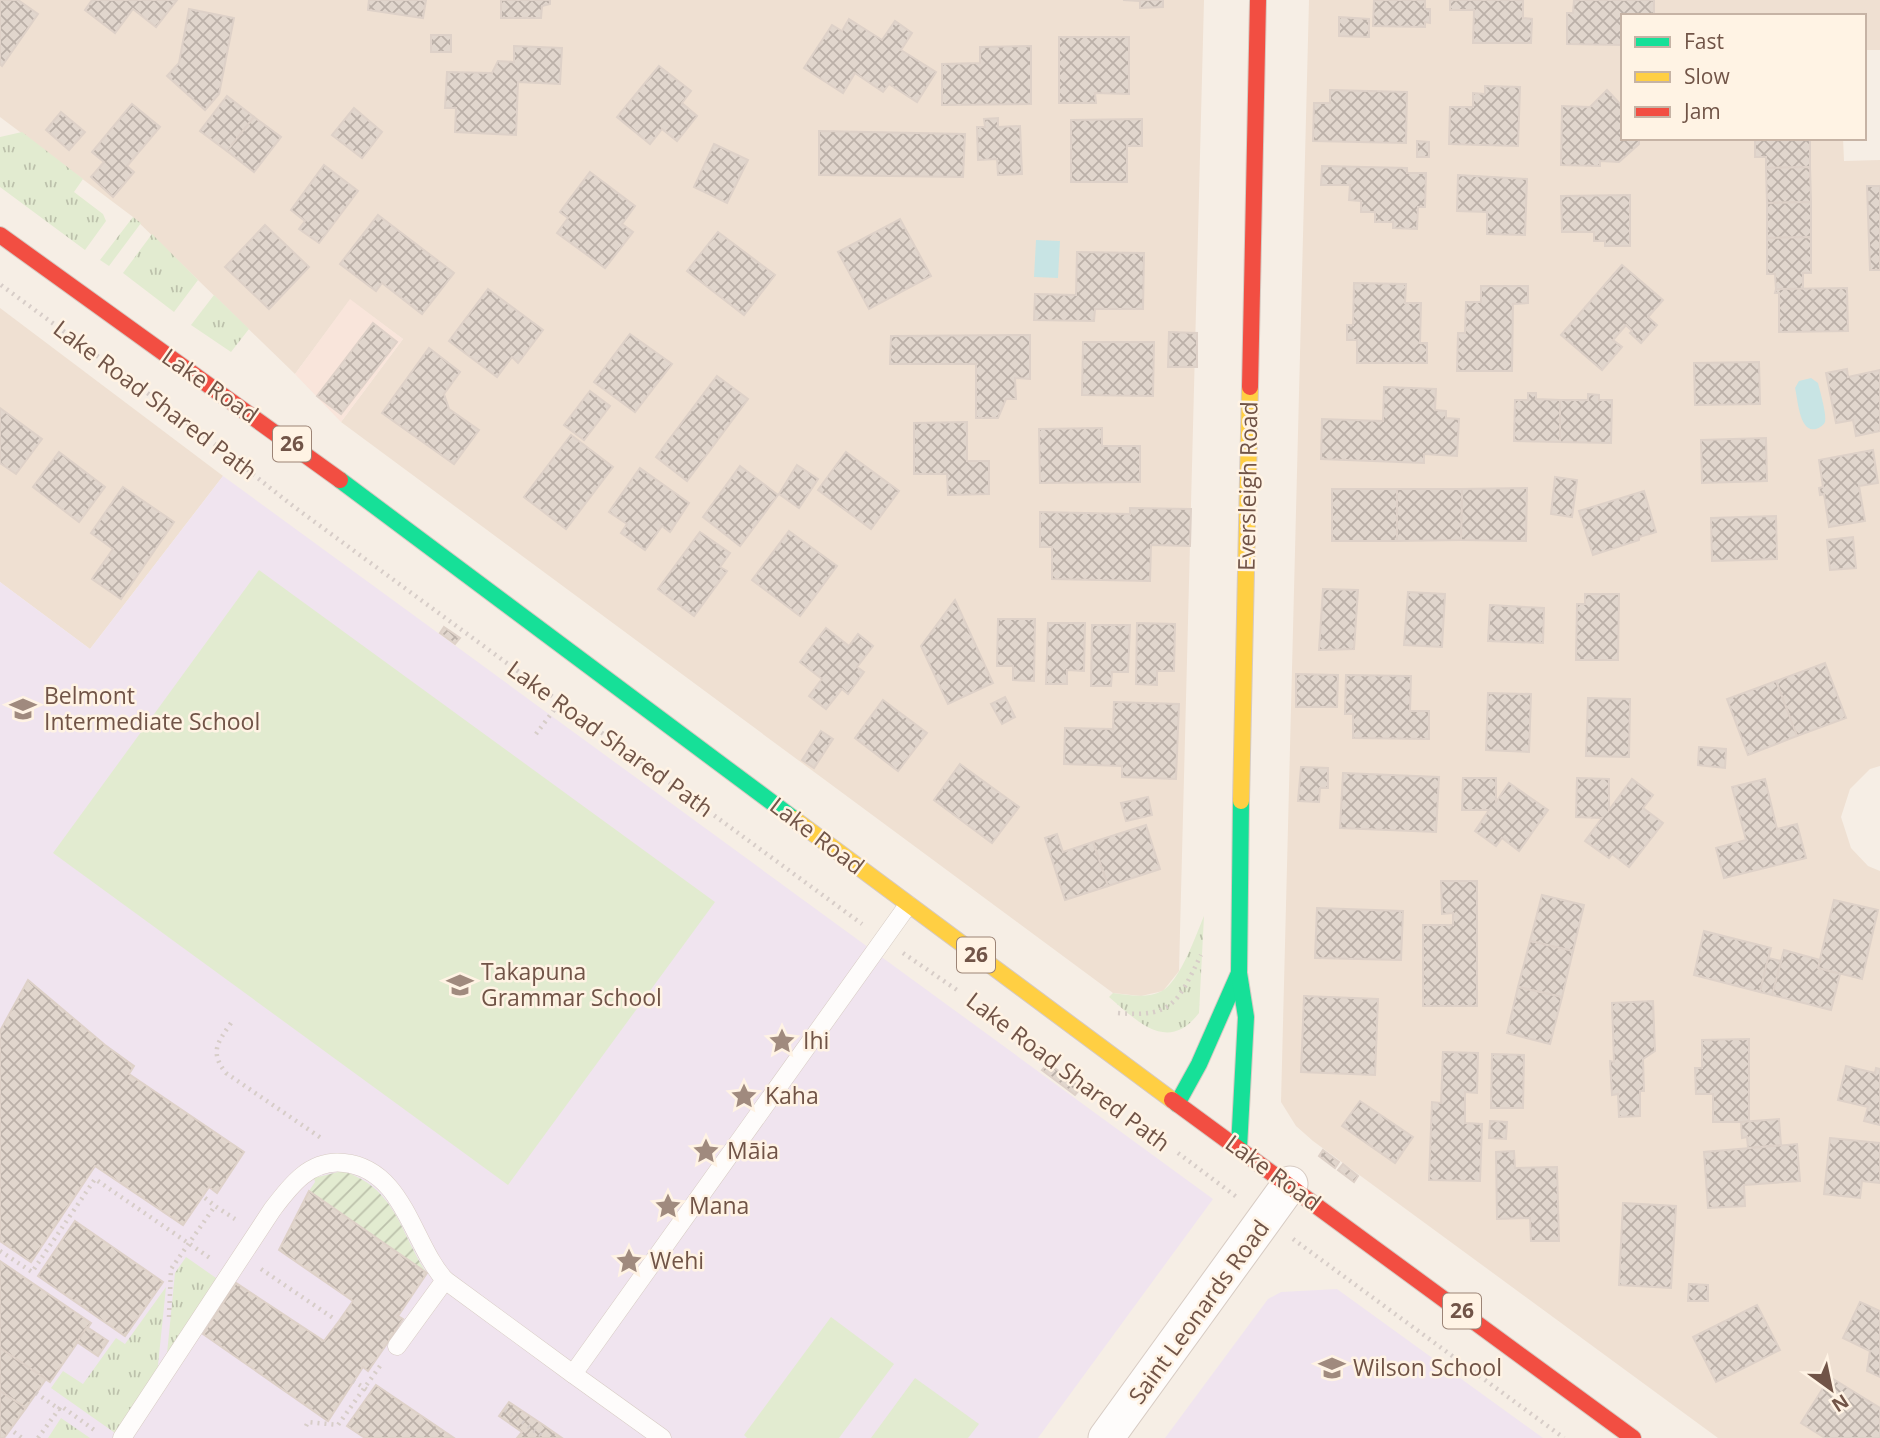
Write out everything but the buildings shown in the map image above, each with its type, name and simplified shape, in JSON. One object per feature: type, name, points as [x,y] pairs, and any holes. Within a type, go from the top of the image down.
[{"type":"main road","name":"Eversleigh Road","points":[[1239,1147],[1246,1017],[1239,973],[1240,815],[1258,0]]},
{"type":"main road","name":"Lake Road","points":[[0,235],[320,465],[908,905],[1633,1438]]},
{"type":"main road","name":"Eversleigh Road","points":[[1177,1104],[1199,1064],[1239,973]]},
{"type":"street","name":"Saint Leonards Road","points":[[1107,1438],[1290,1184]]},
{"type":"lane","points":[[573,1374],[908,905]]},
{"type":"lane","points":[[122,1438],[293,1182],[330,1161],[349,1163],[384,1181],[445,1280],[662,1438]]},
{"type":"lane","points":[[397,1346],[445,1280]]},
{"type":"path","name":"Lake Road Shared Path","points":[[0,284],[293,506],[884,940],[961,993]]},
{"type":"path","points":[[536,734],[560,702]]},
{"type":"path","points":[[1118,1013],[1142,1015],[1159,1012],[1170,1006],[1181,995],[1205,946]]},
{"type":"path","points":[[232,1023],[217,1045],[219,1064],[226,1073],[321,1138],[327,1147],[330,1161]]},
{"type":"path","name":"Lake Road Shared Path","points":[[1169,1147],[1223,1187]]},
{"type":"path","points":[[0,1251],[32,1272],[94,1179],[203,1253]]},
{"type":"path","points":[[205,1198],[230,1216]]},
{"type":"path","points":[[168,1326],[171,1269],[215,1206]]},
{"type":"path","points":[[1301,1245],[1564,1438]]},
{"type":"path","points":[[261,1269],[333,1318]]},
{"type":"path","points":[[306,1426],[308,1422],[338,1425],[391,1350],[397,1346]]},
{"type":"path","points":[[353,1381],[371,1392]]},
{"type":"path","points":[[36,1393],[59,1409]]},
{"type":"path","points":[[38,1438],[61,1406],[107,1438]]},
{"type":"path","points":[[505,1410],[538,1436],[545,1438]]},
{"type":"path","points":[[14,1433],[22,1438]]},
{"type":"shaded area","points":[[0,0],[1204,0],[1179,971],[1163,991],[1141,996],[1113,993],[341,422],[403,339],[350,300],[295,374],[133,217],[0,117]]},
{"type":"shaded area","points":[[1309,0],[1880,0],[1880,50],[1866,50],[1866,14],[1621,14],[1621,140],[1843,140],[1844,161],[1880,160],[1880,766],[1870,769],[1850,789],[1841,817],[1851,848],[1868,866],[1880,871],[1880,1438],[1718,1438],[1313,1141],[1296,1126],[1281,1102]]},
{"type":"shaded area","points":[[350,299],[403,339],[341,422],[295,374]]},
{"type":"shaded area","points":[[0,308],[223,476],[90,649],[0,582]]},
{"type":"shaded area","name":"Takapuna Grammar School","points":[[223,476],[1213,1199],[1038,1438],[0,1438],[0,582],[90,649]]},
{"type":"shaded area","name":"Wilson School","points":[[1337,1289],[1543,1438],[1165,1438],[1268,1299],[1281,1292]]},
{"type":"green space","points":[[22,132],[83,179],[74,192],[103,214],[106,221],[85,250],[0,187],[0,137]]},
{"type":"green space","points":[[133,217],[141,223],[109,266],[100,260]]},
{"type":"green space","points":[[152,234],[198,280],[174,312],[123,273]]},
{"type":"green space","points":[[214,295],[249,329],[231,352],[191,325]]},
{"type":"green space","points":[[259,570],[715,902],[508,1185],[53,853]]},
{"type":"green space","points":[[1204,916],[1199,1013],[1187,1025],[1176,1031],[1153,1029],[1109,997],[1113,993],[1150,995],[1169,986],[1187,957]]},
{"type":"green space","points":[[342,1171],[360,1178],[386,1200],[427,1273],[309,1191],[315,1182],[314,1178]]},
{"type":"green space","points":[[186,1257],[219,1280],[166,1364],[175,1273]]},
{"type":"green space","points":[[166,1287],[157,1375],[115,1433],[51,1388],[63,1371],[83,1384],[116,1338],[125,1344]]},
{"type":"green space","points":[[831,1317],[894,1364],[839,1438],[747,1438],[744,1435]]},
{"type":"green space","points":[[915,1378],[979,1424],[968,1438],[871,1438]]},
{"type":"green space","points":[[61,1418],[90,1438],[48,1438]]},
{"type":"water","points":[[1036,240],[1060,241],[1058,278],[1034,277]]},
{"type":"water","points":[[1811,378],[1818,383],[1825,414],[1824,423],[1816,429],[1810,429],[1803,421],[1795,388],[1799,381]]},
{"type":"traffic: fast","points":[[340,480],[794,819]]},
{"type":"traffic: fast","points":[[1239,1147],[1246,1017],[1239,973],[1241,801]]},
{"type":"traffic: fast","points":[[1177,1104],[1199,1064],[1239,973]]},
{"type":"traffic: slow","points":[[1241,801],[1250,387]]},
{"type":"traffic: slow","points":[[794,819],[1172,1100]]},
{"type":"traffic: jam","points":[[1250,387],[1258,0]]},
{"type":"traffic: jam","points":[[0,235],[340,480]]},
{"type":"traffic: jam","points":[[1172,1100],[1633,1438]]},
{"type":"place","name":"Belmont Intermediate School","points":[[23,709]]},
{"type":"place","name":"Takapuna Grammar School","points":[[460,985]]},
{"type":"place","name":"Ihi","points":[[782,1041]]},
{"type":"place","name":"Kaha","points":[[744,1096]]},
{"type":"place","name":"Māia","points":[[706,1151]]},
{"type":"place","name":"Mana","points":[[668,1206]]},
{"type":"place","name":"Wehi","points":[[629,1261]]},
{"type":"place","name":"Wilson School","points":[[1332,1368]]}]
